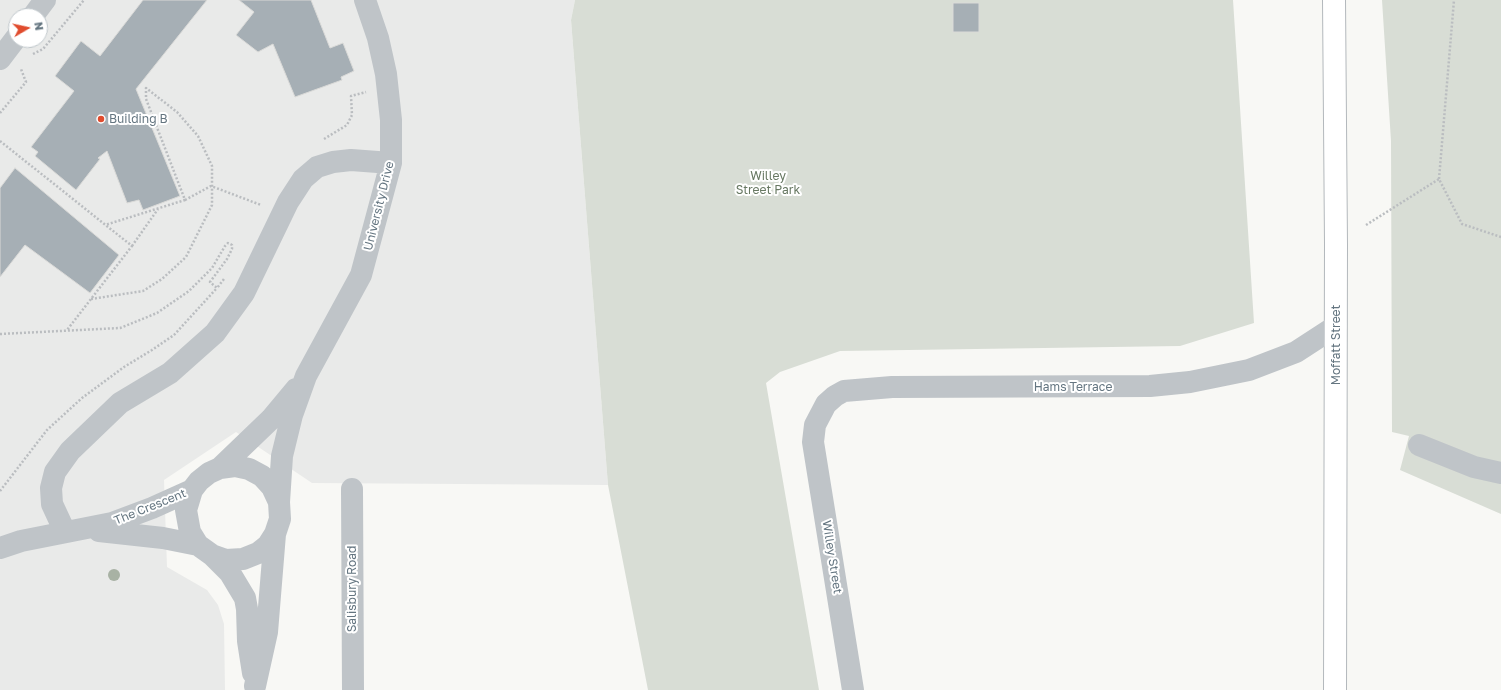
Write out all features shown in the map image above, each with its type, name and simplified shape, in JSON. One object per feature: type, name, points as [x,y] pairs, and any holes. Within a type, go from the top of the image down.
[{"type":"main road","name":"Moffatt Street","points":[[1334,0],[1336,326],[1335,690]]},
{"type":"street","name":"University Drive","points":[[278,502],[279,474],[286,436],[292,415],[306,376],[361,275],[391,163],[391,120],[386,74],[378,38],[365,0]]},
{"type":"street","points":[[10,62],[14,48]]},
{"type":"street","points":[[74,531],[52,504],[51,488],[55,472],[70,451],[120,403],[170,373],[215,333],[244,292],[288,202],[303,179],[317,167],[333,162],[351,160],[391,163]]},
{"type":"street","name":"Hams Terrace","points":[[815,425],[826,404],[844,391],[892,387],[1150,386],[1190,382],[1249,370],[1263,365],[1296,352],[1336,326]]},
{"type":"street","name":"University Drive","points":[[220,468],[271,419],[306,376]]},
{"type":"street","name":"Willey Street","points":[[815,425],[813,442],[853,690]]},
{"type":"street","points":[[1419,445],[1474,467],[1501,473]]},
{"type":"street","points":[[235,466],[249,469],[262,476],[272,487],[278,502],[280,519],[275,534],[267,632],[255,688],[248,641],[248,609],[241,588],[230,573],[205,550],[190,532],[186,519],[187,502],[192,490],[199,480],[209,472],[220,468],[235,466]]},
{"type":"street","name":"Salisbury Road","points":[[352,489],[353,690]]},
{"type":"street","name":"The Crescent","points":[[0,548],[132,516],[192,490]]},
{"type":"street","name":"The Crescent","points":[[74,531],[163,538],[205,550]]},
{"type":"street","points":[[205,550],[226,560],[243,559],[258,554],[268,545],[275,534]]},
{"type":"path","points":[[27,57],[43,49],[84,0]]},
{"type":"path","points":[[1454,0],[1438,179],[1462,224],[1501,237]]},
{"type":"path","points":[[0,113],[26,82],[22,74],[10,62]]},
{"type":"path","points":[[91,299],[143,291],[162,280],[186,256],[212,205],[212,166],[198,136],[177,112],[146,88],[146,99],[184,200]]},
{"type":"path","points":[[319,142],[347,125],[352,115],[352,96],[365,93],[370,89]]},
{"type":"path","points":[[0,141],[132,246]]},
{"type":"path","points":[[1366,225],[1438,179]]},
{"type":"path","points":[[105,225],[184,200],[211,186],[267,208]]},
{"type":"path","points":[[67,331],[159,208]]},
{"type":"path","points":[[0,334],[120,328],[157,313],[189,291],[212,268],[228,243],[232,245],[232,249],[227,259],[210,282],[217,288],[225,278]]},
{"type":"shaded area","points":[[0,0],[575,0],[571,20],[608,485],[312,483],[236,432],[164,480],[167,567],[207,590],[218,605],[224,624],[225,690],[0,690]]},
{"type":"green space","name":"Willey Street Park","points":[[575,0],[1233,0],[1254,323],[1180,346],[840,351],[780,372],[766,383],[819,690],[648,690],[608,485],[571,20]]},
{"type":"green space","points":[[1382,0],[1501,0],[1501,514],[1400,470],[1409,436],[1392,432],[1391,141]]},
{"type":"building","name":"Building B","points":[[143,0],[207,0],[136,89],[180,196],[143,210],[139,200],[127,203],[107,151],[98,158],[100,159],[76,190],[35,156],[38,152],[31,147],[74,91],[55,76],[81,41],[100,56]]},
{"type":"building","points":[[239,0],[311,0],[330,48],[343,43],[354,71],[341,77],[342,80],[295,97],[273,44],[258,52],[236,35],[254,12]]},
{"type":"building","points":[[953,3],[979,3],[979,32],[953,32]]},
{"type":"building","points":[[15,168],[119,255],[90,293],[25,245],[0,277],[0,188]]},
{"type":"place","name":"Building B","points":[[101,119]]}]
